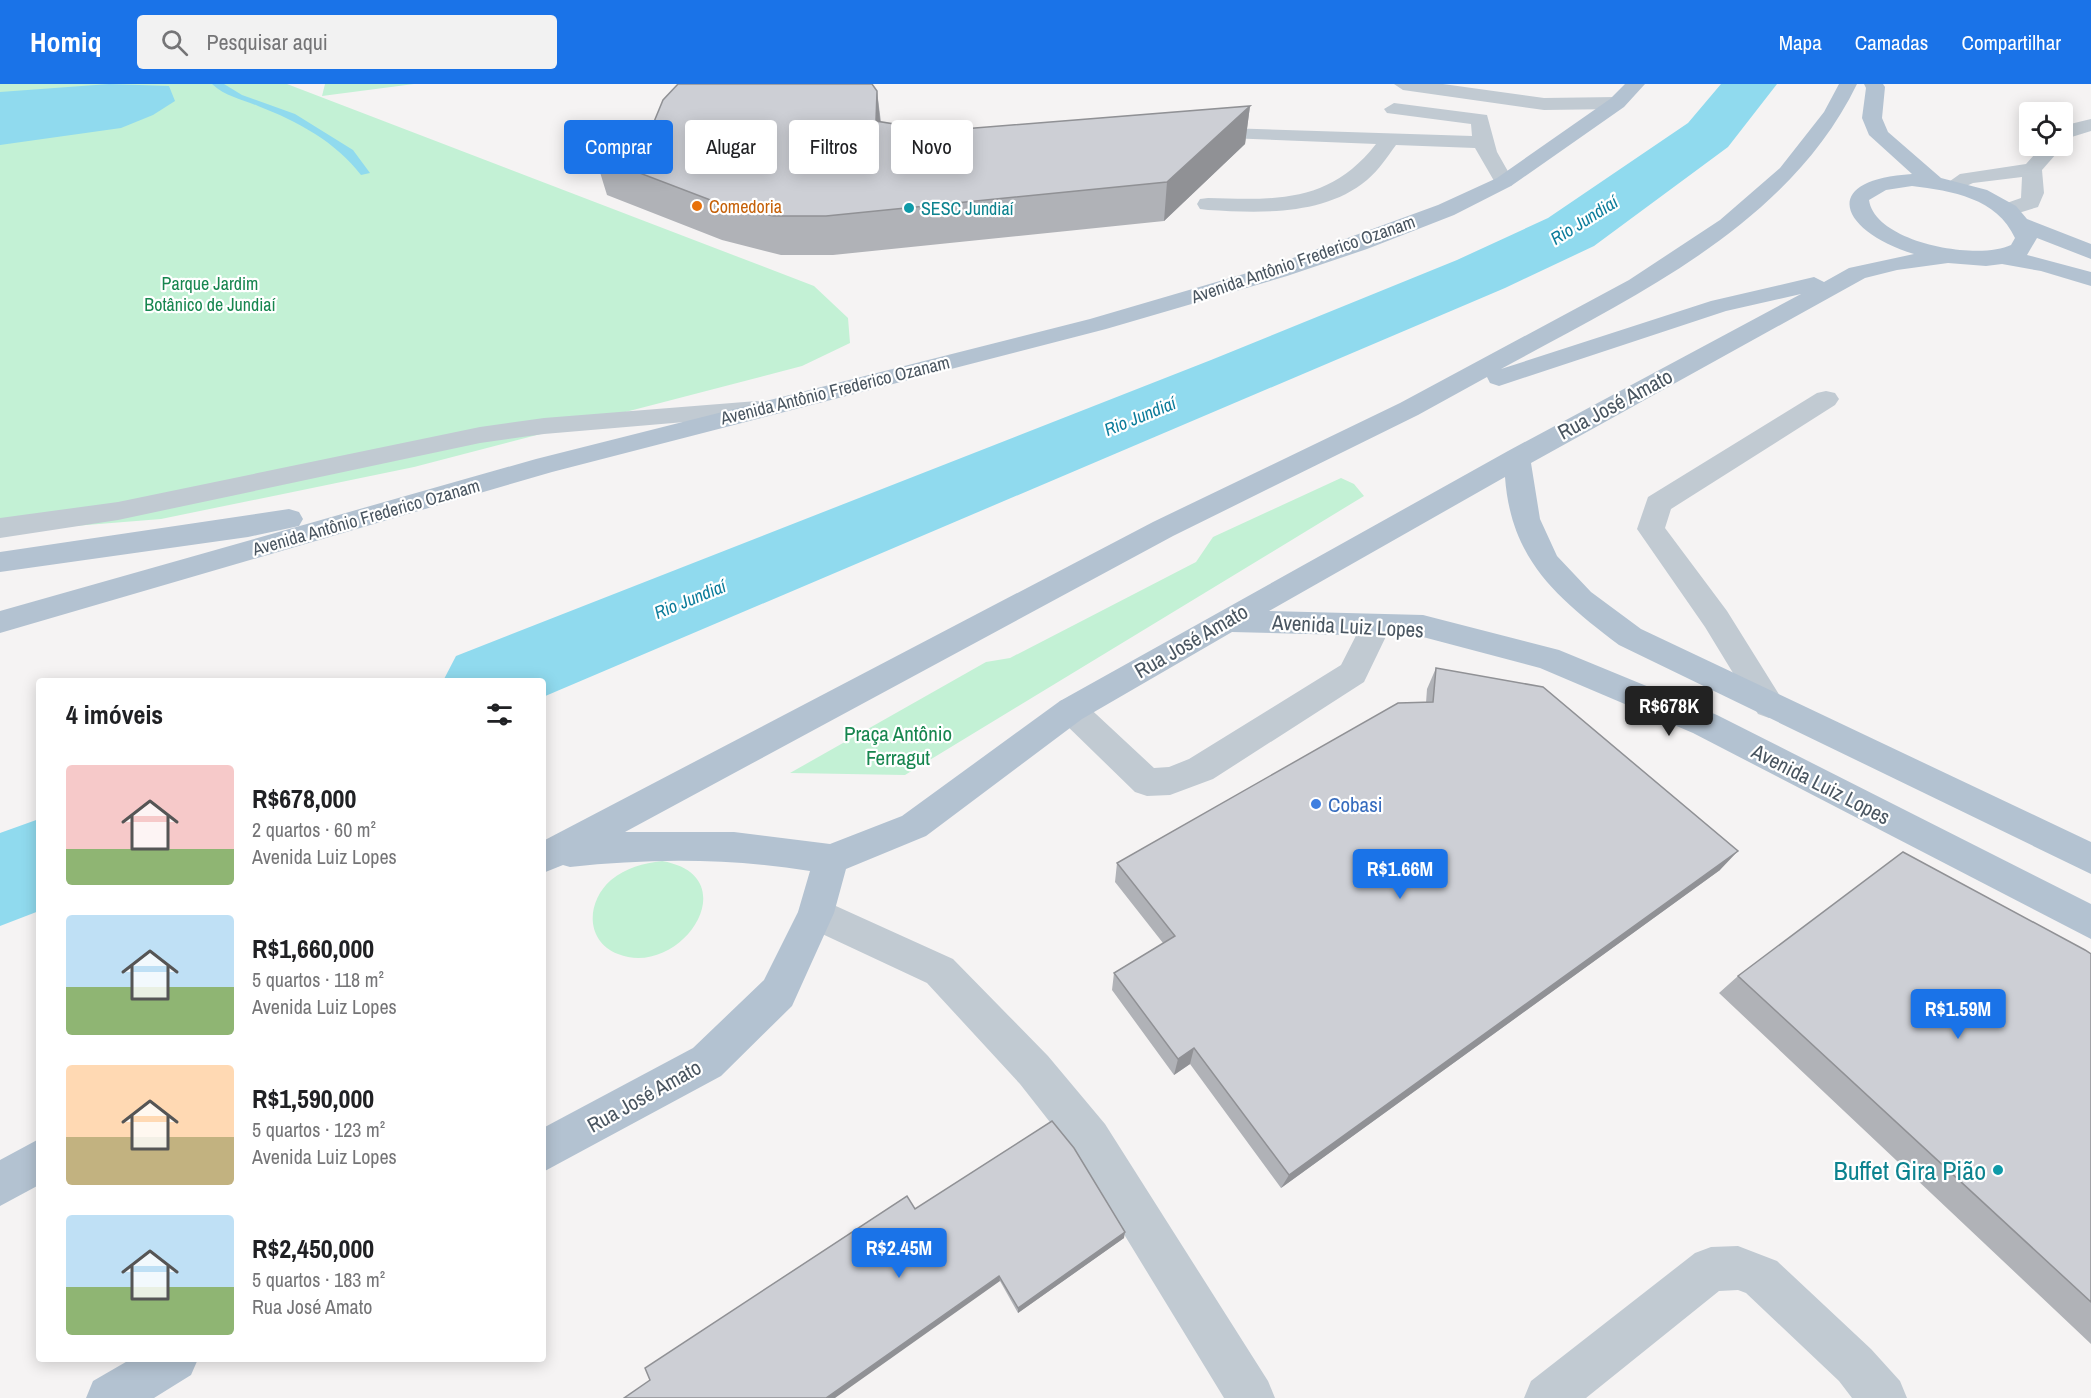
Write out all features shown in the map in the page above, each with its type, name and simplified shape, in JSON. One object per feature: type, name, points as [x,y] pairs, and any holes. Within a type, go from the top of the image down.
[{"type":"main road","name":"Avenida Antônio Frederico Ozanam","points":[[0,622],[546,465],[756,409],[1098,324],[1279,270],[1413,222],[1504,182],[1617,103],[1636,84]]},
{"type":"main road","points":[[546,856],[1163,529],[1409,409],[1638,285],[1728,225],[1787,172],[1833,114],[1848,84]]},
{"type":"main road","points":[[1873,84],[1876,87],[1872,118],[1879,135],[1944,184]]},
{"type":"main road","points":[[2091,252],[2015,217],[1983,196],[1944,184],[1902,180],[1876,184],[1864,191],[1859,199],[1860,210],[1867,221],[1881,232],[1916,248],[1948,256],[1976,259],[2000,257],[2045,265],[2091,279]]},
{"type":"main road","points":[[2000,257],[2019,250],[2026,238],[2015,217]]},
{"type":"main road","name":"Rua José Amato","points":[[546,1149],[707,1062],[778,993],[816,913],[831,859],[914,826],[1011,752],[1071,710],[1517,457],[1857,273],[1897,263],[1948,256]]},
{"type":"main road","points":[[1409,409],[1719,306],[1857,273]]},
{"type":"main road","points":[[1517,457],[1518,495],[1539,555],[1575,598],[1629,637],[2091,859]]},
{"type":"main road","points":[[0,562],[248,527],[546,465]]},
{"type":"main road","name":"Avenida Luiz Lopes","points":[[1225,621],[1423,626],[1548,658],[1705,724],[2091,922]]},
{"type":"main road","points":[[546,856],[612,846],[658,845],[742,847],[831,859]]},
{"type":"main road","points":[[110,1398],[170,1362]]},
{"type":"lane","points":[[1403,84],[1544,104],[1617,103]]},
{"type":"lane","points":[[1489,98],[1480,119],[1482,141],[1490,161],[1504,182]]},
{"type":"lane","points":[[1394,109],[1480,119]]},
{"type":"lane","points":[[2073,129],[2091,125]]},
{"type":"lane","points":[[1183,131],[1482,141]]},
{"type":"lane","points":[[1208,204],[1251,206],[1318,197],[1344,187],[1359,176],[1391,138]]},
{"type":"lane","points":[[1944,184],[1967,178],[2032,170],[2044,156]]},
{"type":"lane","points":[[2015,217],[2030,202],[2033,193],[2032,170]]},
{"type":"lane","points":[[1769,705],[1716,619],[1651,529],[1658,504],[1826,399]]},
{"type":"lane","points":[[0,528],[117,511],[480,435],[544,426],[756,409]]},
{"type":"lane","points":[[1071,710],[1147,782],[1170,781],[1201,769],[1353,673],[1376,626]]},
{"type":"lane","points":[[816,913],[940,971],[1034,1070],[1090,1139],[1251,1398]]},
{"type":"lane","points":[[1548,1398],[1711,1269],[1738,1268],[1761,1277],[1854,1365],[1884,1398]]},
{"type":"green space","name":"Parque Jardim Botânico de Jundiaí","points":[[0,84],[287,84],[814,286],[848,318],[850,343],[802,366],[414,467],[161,519],[0,532]]},
{"type":"green space","points":[[325,84],[414,84],[322,96]]},
{"type":"green space","name":"Praça Antônio Ferragut","points":[[1341,478],[1354,484],[1364,496],[905,775],[790,773],[986,662],[1010,658],[1196,562],[1213,537]]},
{"type":"green space","points":[[662,861],[688,870],[701,885],[703,904],[696,922],[683,940],[664,952],[642,958],[618,954],[607,948],[599,940],[593,920],[597,899],[603,889],[611,880],[629,869]]},
{"type":"water","points":[[109,84],[169,86],[175,101],[153,115],[121,128],[0,145],[0,92]]},
{"type":"building","points":[[678,84],[872,84],[877,91],[876,120],[789,120],[789,174],[879,174],[879,121],[891,123],[891,174],[973,174],[973,128],[1250,106],[1167,182],[826,216],[773,216],[713,201],[642,174],[673,174],[673,120],[655,120],[663,100]]},
{"type":"building","points":[[1436,668],[1543,687],[1738,851],[1289,1175],[1194,1048],[1178,1059],[1114,973],[1175,936],[1117,863],[1398,703],[1433,702]]},
{"type":"building","name":"Buffet Gira Pião","points":[[1903,852],[2091,954],[2091,1302],[1738,976]]},
{"type":"building","points":[[1052,1121],[1074,1148],[1125,1232],[1018,1308],[999,1276],[826,1398],[624,1398],[650,1380],[645,1368],[907,1196],[915,1209]]},
{"type":"waterway","points":[[217,84],[239,97],[292,116],[349,152],[365,173]]},
{"type":"waterway","name":"Rio Jundiaí","points":[[496,678],[1237,376],[1481,274],[1571,232],[1708,135],[1750,84]]},
{"type":"waterway","name":"Rio Jundiaí","points":[[0,880],[36,865]]},
{"type":"place","name":"Comedoria","points":[[697,206]]},
{"type":"place","name":"SESC Jundiaí","points":[[909,208]]},
{"type":"place","name":"Cobasi","points":[[1316,804]]},
{"type":"place","name":"Buffet Gira Pião","points":[[1998,1170]]}]
